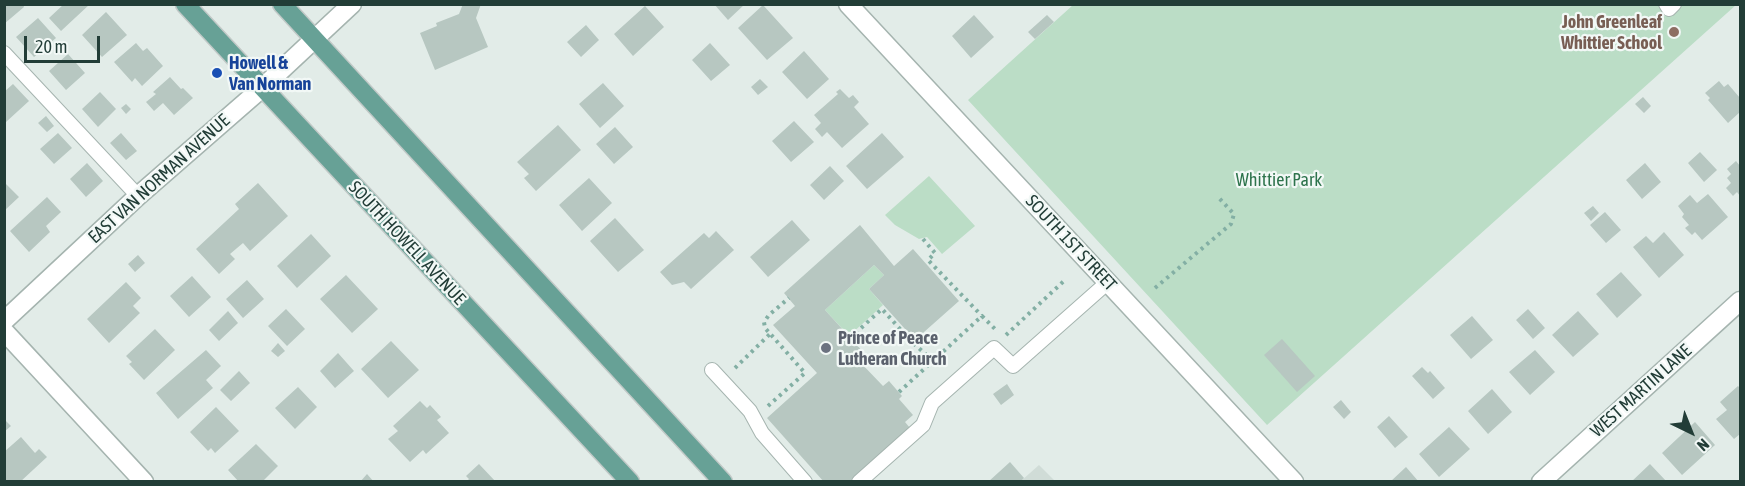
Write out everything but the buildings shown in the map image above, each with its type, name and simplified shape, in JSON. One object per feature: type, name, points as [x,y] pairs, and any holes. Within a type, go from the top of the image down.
[{"type":"main road","name":"SOUTH HOWELL AVENUE","points":[[185,4],[630,482]]},
{"type":"main road","points":[[282,4],[723,482]]},
{"type":"street","name":"EAST VAN NORMAN AVENUE","points":[[4,321],[138,196],[262,88],[352,4]]},
{"type":"street","name":"SOUTH 1ST STREET","points":[[848,4],[1294,482]]},
{"type":"street","name":"WEST MARTIN LANE","points":[[1541,482],[1740,301]]},
{"type":"street","points":[[4,332],[144,482]]},
{"type":"lane","points":[[1666,4],[1669,9],[1674,4]]},
{"type":"lane","points":[[4,53],[138,196]]},
{"type":"lane","points":[[859,482],[924,425],[932,403],[994,348],[1013,366],[1108,282]]},
{"type":"lane","points":[[712,370],[750,411],[762,433],[806,482]]},
{"type":"path","points":[[1155,288],[1231,224],[1234,214],[1218,198]]},
{"type":"path","points":[[923,239],[935,253],[928,260],[982,316]]},
{"type":"path","points":[[787,389],[805,373],[765,328],[764,322],[789,298]]},
{"type":"path","points":[[850,338],[882,309],[933,361]]},
{"type":"path","points":[[753,351],[770,334]]},
{"type":"shaded area","points":[[1039,465],[1055,481],[1021,481]]},
{"type":"green space","name":"Whittier Park","points":[[1073,5],[1736,5],[1267,425],[968,100]]},
{"type":"green space","points":[[929,176],[975,226],[942,254],[927,237],[919,239],[895,225],[885,215]]},
{"type":"green space","points":[[874,265],[884,275],[869,289],[883,305],[849,336],[825,310]]},
{"type":"place","name":"John Greenleaf Whittier School","points":[[1674,32]]},
{"type":"place","name":"Howell & Van Norman","points":[[217,73]]},
{"type":"place","name":"Prince of Peace Lutheran Church","points":[[826,348]]}]
